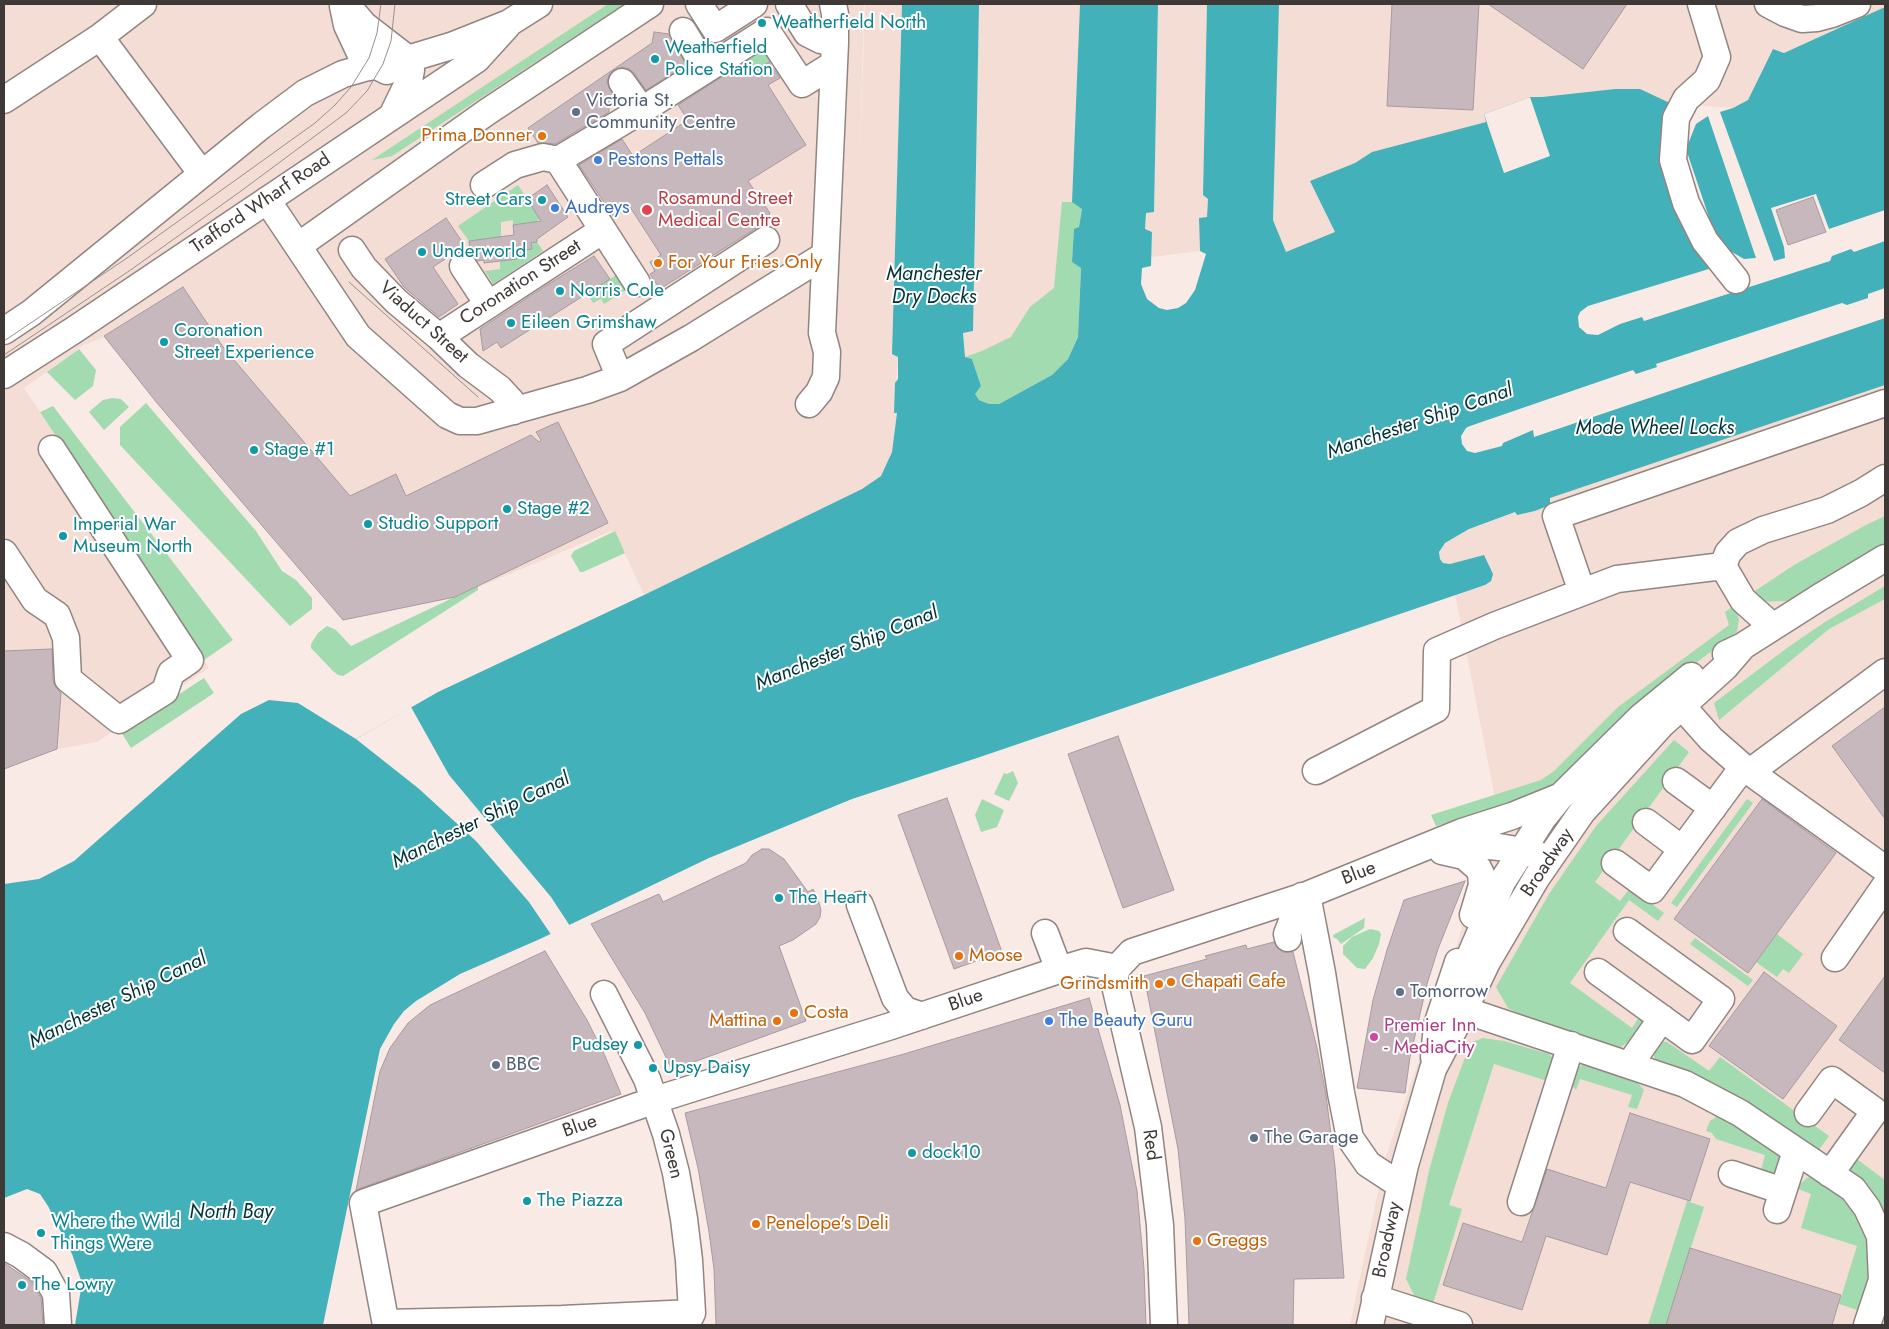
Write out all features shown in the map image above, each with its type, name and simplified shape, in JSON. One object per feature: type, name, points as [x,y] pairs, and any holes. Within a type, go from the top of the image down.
[{"type":"street","points":[[4,100],[100,37],[143,4]]},
{"type":"street","points":[[415,77],[442,49],[509,23],[539,4]]},
{"type":"street","points":[[298,246],[486,112],[650,4]]},
{"type":"street","points":[[699,4],[715,29],[754,4]]},
{"type":"street","points":[[789,4],[807,33],[820,40],[834,54]]},
{"type":"street","points":[[809,404],[819,392],[826,377],[828,352],[822,333],[836,14],[834,4]]},
{"type":"street","points":[[1702,4],[1717,57],[1707,80],[1686,99],[1676,118],[1673,160],[1686,204],[1705,241],[1736,280]]},
{"type":"street","points":[[1768,4],[1802,19],[1818,18],[1857,4]]},
{"type":"street","points":[[345,11],[361,55],[375,65],[415,77],[477,59],[509,23]]},
{"type":"street","points":[[345,11],[364,25],[415,77]]},
{"type":"street","points":[[343,74],[347,52],[345,11]]},
{"type":"street","points":[[682,31],[706,68]]},
{"type":"street","points":[[484,185],[515,165],[543,157],[558,160],[642,110],[767,31],[802,84],[834,54]]},
{"type":"street","points":[[100,37],[202,174]]},
{"type":"street","points":[[4,331],[31,313],[305,93],[343,74],[375,65]]},
{"type":"street","name":"Trafford Wharf Road","points":[[4,374],[79,338],[267,200],[393,114],[415,77]]},
{"type":"street","points":[[622,82],[642,110]]},
{"type":"street","points":[[558,160],[646,298]]},
{"type":"street","points":[[267,200],[358,336],[448,415],[460,421],[477,421],[587,390],[620,378],[691,338],[825,255]]},
{"type":"street","name":"Coronation Street","points":[[439,337],[603,230]]},
{"type":"street","points":[[620,378],[606,344],[646,298],[766,240]]},
{"type":"street","name":"Viaduct Street","points":[[352,250],[364,268],[396,301],[439,337],[468,365],[500,389],[511,401],[514,411]]},
{"type":"street","points":[[463,266],[488,304]]},
{"type":"street","points":[[1582,592],[1556,516],[1885,403]]},
{"type":"street","points":[[4,553],[35,600],[57,615],[66,638],[68,679],[119,720],[165,691],[171,672],[190,660],[52,449]]},
{"type":"street","points":[[1723,566],[1728,553],[1738,542],[1763,530],[1827,510],[1861,493],[1885,478]]},
{"type":"street","name":"Broadway","points":[[1370,1325],[1407,1156],[1434,1069],[1487,962],[1537,877],[1577,819],[1662,724],[1690,677],[1719,657],[1742,646],[1885,558]]},
{"type":"street","points":[[1316,772],[1436,709],[1437,651],[1494,626],[1617,579],[1723,566]]},
{"type":"street","points":[[1723,566],[1743,600],[1772,626]]},
{"type":"street","name":"Broadway","points":[[1404,857],[1443,851],[1469,844],[1535,853],[1556,830],[1574,805],[1611,764],[1689,688],[1703,687],[1726,667],[1742,646]]},
{"type":"street","points":[[1615,863],[1652,890],[1713,808],[1747,769],[1885,672]]},
{"type":"street","points":[[1676,700],[1711,738],[1747,769],[1885,869]]},
{"type":"street","name":"Broadway","points":[[1435,1041],[1493,900],[1543,818],[1560,797],[1641,717],[1676,700]]},
{"type":"street","points":[[1676,781],[1713,808]]},
{"type":"street","name":"Blue","points":[[386,1324],[363,1203],[655,1100],[891,1026],[1059,970],[1086,962],[1117,968],[1132,952],[1305,895],[1404,857],[1462,832],[1512,816],[1560,797]]},
{"type":"street","points":[[1646,822],[1682,849]]},
{"type":"street","name":"Broadway","points":[[1434,1069],[1437,1025],[1482,885],[1481,874],[1471,861],[1464,856],[1443,851]]},
{"type":"street","points":[[1835,958],[1885,886]]},
{"type":"street","points":[[1265,908],[1285,939],[1305,895]]},
{"type":"street","points":[[1305,895],[1322,973],[1340,1093],[1350,1138],[1368,1164],[1400,1185]]},
{"type":"street","points":[[860,905],[895,998],[905,1010],[922,1016]]},
{"type":"street","points":[[1598,972],[1692,1040],[1721,999],[1628,931]]},
{"type":"street","points":[[1045,933],[1059,970]]},
{"type":"street","name":"Red","points":[[1117,968],[1114,980],[1148,1127],[1160,1225],[1164,1325]]},
{"type":"street","name":"Green","points":[[604,994],[634,1051],[655,1100],[676,1173],[689,1260],[689,1319]]},
{"type":"street","points":[[1464,1010],[1630,1064],[1685,1084],[1740,1113],[1853,1189],[1867,1208],[1880,1236],[1882,1280],[1867,1325]]},
{"type":"street","points":[[1630,1064],[1662,1018]]},
{"type":"street","points":[[1521,1202],[1571,1045]]},
{"type":"street","points":[[1808,1113],[1832,1080],[1880,1115],[1830,1174]]},
{"type":"street","points":[[1732,1176],[1780,1200],[1796,1151]]},
{"type":"street","points":[[4,1246],[21,1255],[44,1272],[56,1294],[58,1325]]},
{"type":"street","points":[[1375,1298],[1459,1325]]},
{"type":"street","points":[[386,1324],[689,1319]]},
{"type":"shaded area","points":[[4,4],[864,4],[859,188],[865,4],[902,4],[892,354],[898,356],[894,413],[897,413],[892,452],[881,476],[862,489],[644,595],[614,530],[455,597],[343,620],[157,403],[104,337],[84,345],[24,388],[209,668],[97,742],[57,749],[4,769]]},
{"type":"shaded area","points":[[979,4],[1080,4],[1072,201],[1082,208],[1078,337],[965,357],[963,333],[973,331]]},
{"type":"shaded area","points":[[1158,4],[1207,4],[1203,195],[1208,198],[1207,218],[1199,218],[1200,251],[1151,257],[1152,232],[1145,229],[1146,212],[1154,212]]},
{"type":"shaded area","points":[[1279,4],[1885,4],[1885,7],[1784,53],[1773,49],[1748,100],[1733,108],[1670,103],[1640,89],[1615,89],[1530,97],[1484,115],[1487,122],[1372,152],[1355,163],[1310,181],[1336,232],[1286,253],[1273,220]]},
{"type":"shaded area","points":[[1885,385],[1885,1325],[1350,1325],[1385,1159],[1449,973],[1471,896],[1494,793],[1455,594],[1485,585],[1487,563],[1483,555],[1450,564],[1443,563],[1439,556],[1441,547],[1469,529],[1515,512],[1516,515],[1535,511],[1549,505],[1549,498]]},
{"type":"green space","points":[[608,4],[624,4],[392,156],[372,160]]},
{"type":"green space","points":[[767,47],[777,57],[749,75],[742,63]]},
{"type":"green space","points":[[518,185],[540,219],[535,222],[513,225],[513,220],[501,222],[501,237],[469,241],[458,226]]},
{"type":"green space","points":[[1062,202],[1072,202],[1082,208],[1079,227],[1074,230],[1072,262],[1081,268],[1078,337],[1068,359],[1052,375],[999,404],[989,404],[979,400],[974,394],[981,386],[972,359],[965,357],[1011,337],[1030,307],[1054,288]]},
{"type":"green space","points":[[537,242],[543,251],[493,284],[485,271],[500,269],[500,261],[517,259],[516,249],[532,249],[531,243]]},
{"type":"green space","points":[[616,275],[626,290],[604,304],[601,299],[593,303],[583,286],[592,291]]},
{"type":"green space","points":[[79,349],[96,370],[93,386],[75,400],[47,372]]},
{"type":"green space","points":[[121,399],[129,407],[104,430],[89,412],[103,400]]},
{"type":"green space","points":[[146,403],[256,531],[282,571],[296,580],[312,598],[312,609],[290,626],[120,445],[120,427]]},
{"type":"green space","points":[[53,406],[233,640],[204,660],[40,412]]},
{"type":"green space","points":[[1885,516],[1885,546],[1858,559],[1788,601],[1757,602],[1752,593],[1794,565]]},
{"type":"green space","points":[[615,531],[625,553],[580,572],[571,556],[574,551]]},
{"type":"green space","points":[[478,586],[478,590],[343,676],[333,671],[311,648],[311,644],[318,633],[327,626],[336,630],[351,646]]},
{"type":"green space","points":[[1885,586],[1885,599],[1829,629],[1719,720],[1714,703],[1825,622]]},
{"type":"green space","points":[[1734,606],[1739,619],[1737,632],[1664,687],[1552,791],[1525,797],[1436,826],[1431,815],[1541,780],[1554,771],[1618,707],[1729,625],[1725,612]]},
{"type":"green space","points":[[204,678],[214,693],[131,748],[121,732]]},
{"type":"green space","points":[[1674,740],[1689,752],[1595,882],[1620,901],[1630,888],[1664,913],[1658,921],[1629,900],[1570,983],[1632,1028],[1642,1013],[1646,1020],[1632,1039],[1618,1049],[1531,1020],[1508,1008],[1496,987],[1549,894],[1596,826]]},
{"type":"green space","points":[[1013,771],[1018,783],[1009,801],[994,794],[1004,773],[1007,774]]},
{"type":"green space","points":[[982,799],[1004,810],[997,827],[981,832],[975,815]]},
{"type":"green space","points":[[1747,799],[1753,803],[1677,907],[1671,903]]},
{"type":"green space","points":[[1365,918],[1364,928],[1341,944],[1333,937],[1333,935]]},
{"type":"green space","points":[[1370,929],[1379,931],[1381,934],[1379,944],[1373,958],[1365,969],[1357,968],[1343,954],[1343,946],[1352,937]]},
{"type":"green space","points":[[1777,934],[1803,954],[1789,973],[1783,969],[1777,977],[1756,962]]},
{"type":"green space","points":[[1695,938],[1753,980],[1748,986],[1690,944]]},
{"type":"green space","points":[[1483,1038],[1504,1041],[1549,1054],[1555,1060],[1551,1075],[1544,1080],[1494,1064],[1449,1205],[1462,1209],[1433,1304],[1415,1297],[1406,1279],[1429,1171],[1448,1103],[1466,1055],[1473,1042]]},
{"type":"green space","points":[[1662,1042],[1667,1042],[1709,1071],[1720,1057],[1829,1136],[1818,1151],[1710,1082],[1656,1060],[1653,1055]]},
{"type":"green space","points":[[1583,1065],[1637,1082],[1644,1090],[1637,1109],[1628,1107],[1632,1095],[1580,1079],[1576,1090],[1570,1083],[1574,1069]]},
{"type":"green space","points":[[1719,1115],[1775,1150],[1781,1159],[1775,1175],[1761,1170],[1765,1155],[1716,1139],[1712,1133],[1706,1131],[1710,1121]]},
{"type":"green space","points":[[1854,1157],[1885,1180],[1885,1219],[1846,1169]]},
{"type":"green space","points":[[1813,1176],[1836,1190],[1849,1204],[1865,1237],[1869,1260],[1867,1283],[1860,1311],[1839,1304],[1857,1246],[1801,1228],[1811,1194],[1796,1188],[1807,1178]]},
{"type":"green space","points":[[1687,1201],[1704,1207],[1666,1325],[1648,1325]]},
{"type":"water","points":[[902,4],[979,4],[973,331],[963,333],[965,357],[972,359],[981,386],[975,394],[979,400],[989,404],[999,404],[1052,375],[1068,359],[1078,337],[1081,268],[1072,262],[1074,229],[1079,227],[1082,209],[1072,202],[1080,4],[1158,4],[1154,212],[1146,213],[1145,229],[1152,232],[1151,266],[1142,268],[1141,284],[1147,299],[1159,308],[1167,310],[1178,308],[1186,303],[1195,290],[1206,254],[1200,251],[1199,218],[1207,217],[1208,199],[1203,195],[1207,4],[1279,4],[1273,220],[1286,252],[1335,232],[1310,181],[1355,163],[1372,152],[1486,122],[1484,114],[1530,97],[1615,89],[1640,89],[1670,103],[1689,238],[1700,256],[1712,268],[1588,306],[1580,312],[1578,317],[1579,327],[1587,334],[1598,335],[1620,324],[1642,317],[1644,321],[1830,261],[1832,256],[1851,249],[1854,252],[1885,241],[1885,288],[1868,294],[1868,298],[1847,305],[1842,303],[1656,364],[1657,367],[1636,374],[1633,370],[1470,426],[1466,428],[1461,436],[1462,444],[1467,451],[1475,453],[1502,446],[1503,443],[1533,430],[1534,437],[1885,318],[1885,385],[1550,498],[1550,505],[1517,515],[1515,512],[1469,529],[1445,543],[1439,552],[1443,563],[1450,564],[1484,555],[1493,574],[1491,581],[1485,585],[852,799],[709,858],[540,939],[460,974],[416,1001],[404,1011],[394,1024],[380,1049],[323,1325],[75,1325],[82,1283],[72,1254],[48,1206],[40,1194],[27,1189],[4,1198],[4,884],[39,879],[74,861],[241,714],[269,700],[298,703],[356,739],[438,692],[862,489],[881,476],[892,452],[897,413],[894,413],[895,383],[898,379],[898,357],[892,354]]},
{"type":"water","points":[[1885,7],[1885,210],[1829,229],[1816,194],[1771,208],[1784,247],[1785,258],[1774,261],[1720,112],[1748,100],[1773,49],[1784,53]]},
{"type":"water","points":[[1708,116],[1756,258],[1744,259],[1718,244],[1686,149],[1696,124]]},
{"type":"pier","points":[[1530,97],[1550,156],[1504,173],[1484,114]]},
{"type":"pier","points":[[411,707],[449,775],[551,897],[570,926],[552,936],[529,902],[476,841],[418,788],[356,739]]},
{"type":"building","points":[[1392,4],[1479,4],[1473,110],[1387,106]]},
{"type":"building","points":[[1488,4],[1627,4],[1583,69]]},
{"type":"building","points":[[654,32],[669,34],[686,65],[646,90],[629,69],[621,67],[614,70],[609,75],[607,83],[615,98],[614,103],[609,107],[609,112],[555,144],[538,143],[528,128],[652,43]]},
{"type":"building","points":[[769,62],[780,78],[768,85],[806,145],[748,181],[770,213],[766,225],[758,227],[660,289],[650,274],[655,271],[650,262],[661,255],[630,207],[614,217],[579,165],[622,139],[633,156],[688,120],[678,105],[742,64],[749,75]]},
{"type":"building","points":[[547,185],[568,217],[537,239],[537,242],[531,243],[532,249],[516,251],[517,259],[484,263],[484,260],[477,261],[470,253],[469,241],[514,235],[513,225],[541,221],[527,199]]},
{"type":"building","points":[[1813,197],[1826,232],[1788,245],[1776,210]]},
{"type":"building","points":[[446,218],[465,246],[433,267],[458,304],[439,317],[404,287],[385,259]]},
{"type":"building","points":[[594,256],[610,279],[501,348],[497,342],[483,351],[480,329]]},
{"type":"building","points":[[183,287],[223,347],[350,496],[396,474],[406,496],[531,435],[539,442],[541,440],[536,432],[558,422],[608,523],[455,597],[343,620],[157,403],[104,336]]},
{"type":"building","points":[[52,649],[53,680],[61,693],[57,749],[4,769],[4,651]]},
{"type":"building","points":[[1885,707],[1885,819],[1832,746]]},
{"type":"building","points":[[1118,736],[1174,890],[1123,908],[1068,754]]},
{"type":"building","points":[[947,798],[1002,952],[954,969],[898,815]]},
{"type":"building","points":[[1762,799],[1836,853],[1748,973],[1674,919]]},
{"type":"building","points":[[762,849],[769,849],[784,859],[808,892],[813,889],[821,910],[816,924],[793,940],[779,946],[806,1021],[672,1070],[645,1013],[591,924],[659,894],[663,902],[746,863],[752,855]]},
{"type":"building","name":"Tomorrow","points":[[1465,881],[1438,949],[1427,984],[1410,1057],[1405,1093],[1357,1088],[1373,1000],[1404,900]]},
{"type":"building","name":"The Garage","points":[[1274,942],[1277,948],[1283,952],[1293,952],[1317,1048],[1326,1095],[1335,1166],[1344,1278],[1294,1279],[1293,1325],[1189,1325],[1185,1219],[1178,1149],[1144,976],[1207,959],[1205,956],[1246,945],[1247,949]]},
{"type":"building","name":"BBC","points":[[545,951],[587,1020],[621,1094],[356,1190],[380,1071],[390,1048],[408,1023],[430,1005]]},
{"type":"building","points":[[1764,972],[1837,1026],[1783,1099],[1709,1046]]},
{"type":"building","points":[[1885,976],[1885,1073],[1839,1040]]},
{"type":"building","name":"dock10","points":[[1089,998],[1120,1105],[1137,1191],[1144,1269],[1146,1325],[716,1325],[714,1269],[709,1232],[698,1168],[685,1113],[904,1054]]},
{"type":"building","points":[[1630,1113],[1710,1139],[1690,1201],[1630,1182],[1607,1255],[1546,1236],[1522,1310],[1443,1285],[1463,1223],[1522,1242],[1547,1169],[1606,1188]]},
{"type":"building","points":[[1690,1248],[1841,1295],[1832,1325],[1666,1325]]},
{"type":"building","name":"The Lowry","points":[[4,1263],[32,1282],[41,1298],[43,1325],[4,1325]]},
{"type":"tram line","points":[[4,341],[127,258],[315,123],[351,87],[369,58],[377,33],[381,4]]},
{"type":"tram line","points":[[4,355],[132,269],[346,113],[367,91],[383,64],[391,41],[395,4]]},
{"type":"tram line","points":[[349,282],[478,397]]},
{"type":"place","name":"Weatherfield North","points":[[762,23]]},
{"type":"place","name":"Weatherfield Police Station","points":[[655,59]]},
{"type":"place","name":"Victoria St. Community Centre","points":[[576,112]]},
{"type":"place","name":"Prima Donner","points":[[542,136]]},
{"type":"place","name":"Pestons Pettals","points":[[598,160]]},
{"type":"place","name":"Street Cars","points":[[542,200]]},
{"type":"place","name":"Audreys","points":[[555,208]]},
{"type":"place","name":"Rosamund Street Medical Centre","points":[[647,210]]},
{"type":"place","name":"Underworld","points":[[422,252]]},
{"type":"place","name":"For Your Fries Only","points":[[658,263]]},
{"type":"place","name":"Norris Cole","points":[[560,291]]},
{"type":"place","name":"Eileen Grimshaw","points":[[511,323]]},
{"type":"place","name":"Coronation Street Experience","points":[[164,342]]},
{"type":"place","name":"Stage #1","points":[[254,450]]},
{"type":"place","name":"Stage #2","points":[[507,509]]},
{"type":"place","name":"Studio Support","points":[[368,524]]},
{"type":"place","name":"Imperial War Museum North","points":[[63,536]]},
{"type":"place","name":"The Heart","points":[[779,898]]},
{"type":"place","name":"Moose","points":[[959,956]]},
{"type":"place","name":"Chapati Cafe","points":[[1171,982]]},
{"type":"place","name":"Grindsmith","points":[[1159,984]]},
{"type":"place","name":"Tomorrow","points":[[1400,992]]},
{"type":"place","name":"Costa","points":[[794,1013]]},
{"type":"place","name":"Mattina","points":[[777,1021]]},
{"type":"place","name":"The Beauty Guru","points":[[1049,1021]]},
{"type":"place","name":"Premier Inn - MediaCity","points":[[1374,1037]]},
{"type":"place","name":"Pudsey","points":[[638,1045]]},
{"type":"place","name":"BBC","points":[[496,1065]]},
{"type":"place","name":"Upsy Daisy","points":[[653,1068]]},
{"type":"place","name":"The Garage","points":[[1254,1138]]},
{"type":"place","name":"dock10","points":[[912,1153]]},
{"type":"place","name":"The Piazza","points":[[527,1201]]},
{"type":"place","name":"Penelope's Deli","points":[[756,1224]]},
{"type":"place","name":"Where the Wild Things Were","points":[[41,1233]]},
{"type":"place","name":"Greggs","points":[[1197,1241]]},
{"type":"place","name":"The Lowry","points":[[22,1285]]},
{"type":"water label","name":"Manchester Dry Docks","points":[[934,286]]},
{"type":"water label","name":"Manchester Ship Canal","points":[[1420,422]]},
{"type":"water label","name":"Mode Wheel Locks","points":[[1655,429]]},
{"type":"water label","name":"Manchester Ship Canal","points":[[847,649]]},
{"type":"water label","name":"Manchester Ship Canal","points":[[481,821]]},
{"type":"water label","name":"Manchester Ship Canal","points":[[118,1001]]},
{"type":"water label","name":"North Bay","points":[[231,1213]]}]
